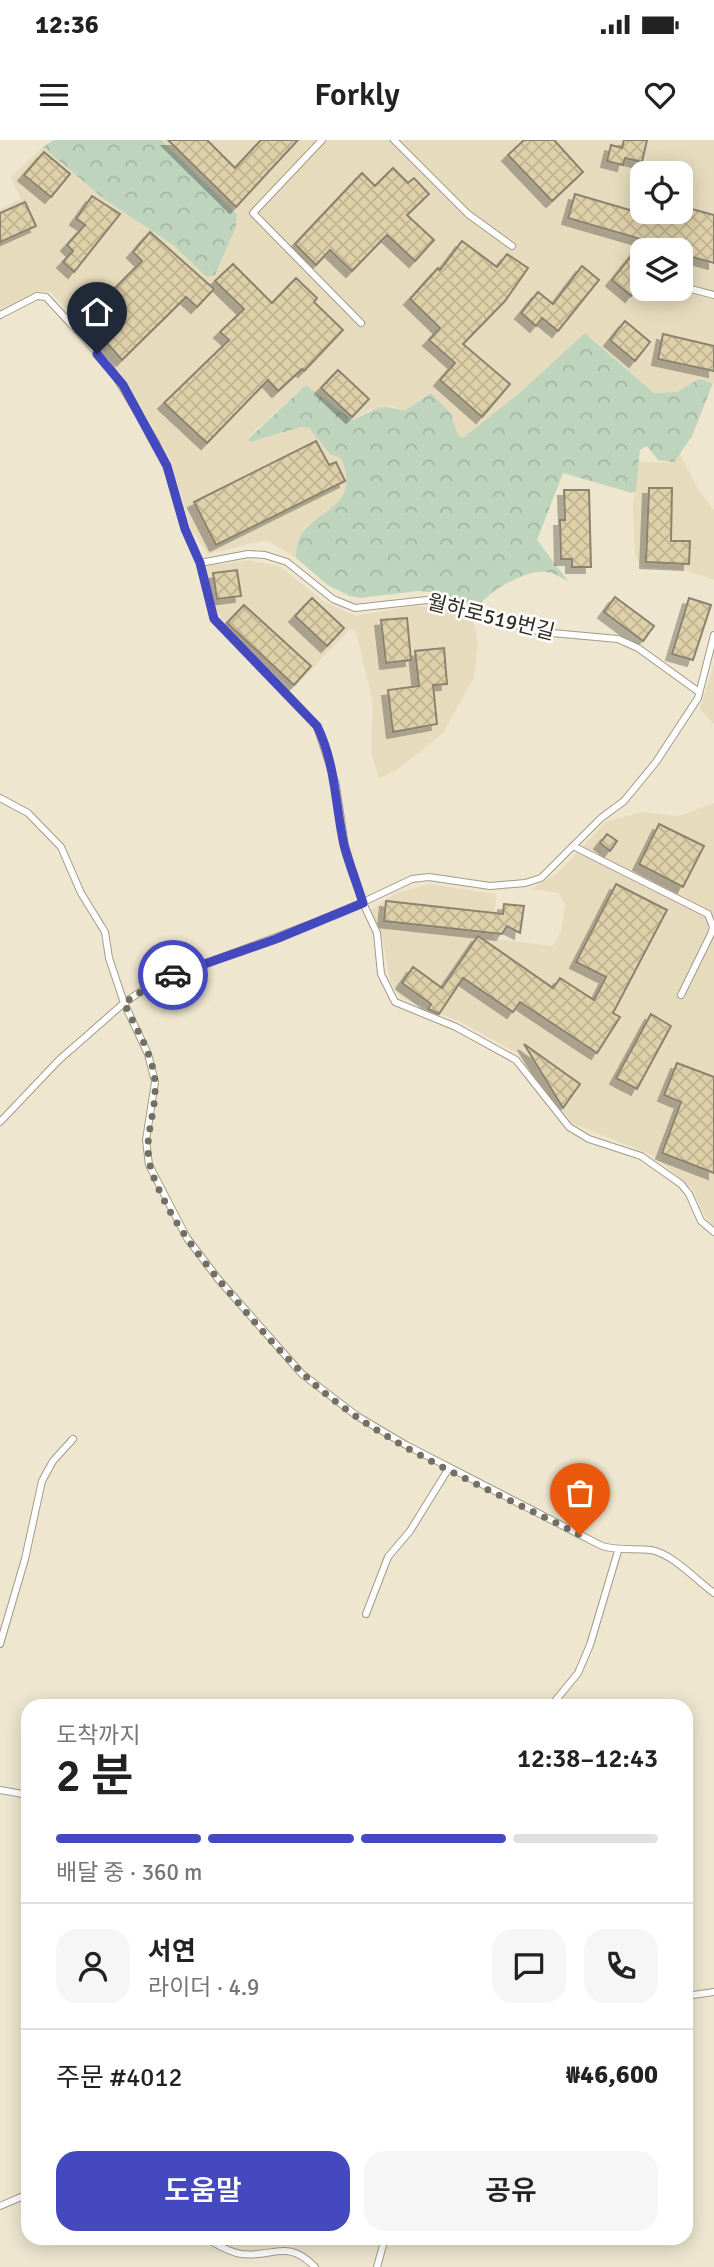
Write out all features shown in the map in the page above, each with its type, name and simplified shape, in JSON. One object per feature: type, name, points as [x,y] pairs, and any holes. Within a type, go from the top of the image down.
[{"type":"lane","points":[[321,140],[253,213],[361,323]]},
{"type":"lane","points":[[394,140],[451,198],[512,246]]},
{"type":"lane","points":[[693,290],[714,295]]},
{"type":"lane","points":[[0,315],[37,296],[46,297],[108,364],[123,385],[167,466],[185,529],[200,563],[214,619],[317,726],[336,785],[345,846],[363,903],[377,933],[381,974],[395,1002],[456,1027],[516,1060],[569,1127],[589,1139],[641,1156],[681,1184],[701,1221],[712,1232]]},
{"type":"lane","name":"월하로519번길","points":[[200,563],[248,554],[265,555],[287,562],[333,598],[355,608],[427,600],[541,632],[618,639],[638,648],[699,692]]},
{"type":"lane","points":[[0,1122],[59,1060],[124,1003],[153,984],[175,974],[276,939],[363,903],[412,879],[429,877],[490,886],[525,883],[541,878],[642,782],[685,721],[699,692],[714,635]]},
{"type":"lane","points":[[0,798],[28,813],[61,846],[81,893],[105,932],[109,958],[124,1003],[148,1054],[155,1082],[146,1140],[149,1165],[157,1186],[187,1238],[219,1280],[302,1374],[356,1416],[449,1468],[603,1546],[618,1551],[654,1551],[667,1557],[714,1593]]},
{"type":"lane","points":[[573,846],[708,914],[713,927],[711,934],[681,995]]},
{"type":"lane","points":[[0,1644],[42,1481],[53,1461],[73,1439]]},
{"type":"lane","points":[[366,1614],[388,1558],[410,1531],[449,1468]]},
{"type":"lane","points":[[557,1699],[578,1673],[590,1645],[618,1551]]},
{"type":"lane","points":[[0,1790],[21,1794]]},
{"type":"lane","points":[[693,1995],[714,1992]]},
{"type":"lane","points":[[0,2206],[21,2197]]},
{"type":"lane","points":[[217,2245],[244,2255],[289,2250],[306,2257],[315,2267]]},
{"type":"lane","points":[[377,2267],[383,2245]]},
{"type":"shaded area","points":[[161,140],[714,140],[714,383],[699,379],[677,392],[654,393],[590,336],[463,438],[458,435],[451,414],[428,394],[404,411],[393,406],[369,410],[352,420],[306,385],[248,437],[252,442],[301,427],[309,428],[330,454],[341,458],[349,480],[344,496],[335,507],[308,524],[302,533],[296,558],[267,540],[208,554],[192,531],[171,461],[129,385],[109,358],[51,292],[39,291],[0,309],[0,209],[21,199],[11,177],[43,147],[104,199],[157,232],[215,275],[236,227],[237,214]]},
{"type":"shaded area","points":[[680,454],[699,491],[714,510],[714,580],[684,570],[644,567],[635,553],[633,509],[638,462],[669,462]]},
{"type":"shaded area","points":[[248,560],[281,567],[323,601],[355,616],[412,606],[442,608],[469,615],[473,619],[478,643],[474,677],[443,733],[398,769],[379,779],[371,752],[373,703],[356,631],[351,628],[292,690],[225,625],[214,606],[206,569],[209,566]]},
{"type":"shaded area","points":[[714,663],[714,724],[700,709]]},
{"type":"shaded area","points":[[714,803],[714,1227],[703,1213],[692,1188],[652,1155],[571,1123],[517,1053],[461,1022],[401,998],[390,981],[382,935],[371,910],[394,894],[428,884],[496,894],[493,939],[553,946],[561,931],[565,905],[559,893],[532,889],[559,872],[606,822],[641,812],[679,816]]},
{"type":"green space","points":[[54,140],[161,140],[237,214],[236,227],[215,275],[207,277],[172,244],[104,199],[43,147]]},
{"type":"green space","points":[[585,333],[654,393],[677,392],[699,379],[713,383],[692,436],[674,462],[658,460],[647,446],[640,450],[636,491],[632,493],[563,473],[537,540],[568,581],[547,572],[529,574],[500,587],[478,606],[440,593],[418,591],[360,598],[329,586],[296,558],[298,541],[306,529],[338,502],[345,492],[346,478],[341,458],[330,454],[309,428],[301,427],[251,442],[248,439],[306,385],[352,420],[387,407],[404,411],[431,393],[451,414],[458,435],[463,438],[523,390]]},
{"type":"building","points":[[168,140],[207,140],[235,168],[261,140],[298,140],[236,207]]},
{"type":"building","points":[[524,140],[554,140],[583,172],[552,201],[508,155]]},
{"type":"building","points":[[624,140],[647,140],[642,161],[625,158],[623,165],[607,161],[611,145],[622,148]]},
{"type":"building","points":[[44,152],[70,174],[51,197],[24,175]]},
{"type":"building","points":[[393,168],[408,183],[414,178],[429,194],[407,215],[434,240],[415,261],[387,235],[352,271],[330,250],[316,265],[295,244],[362,173],[375,186]]},
{"type":"building","points":[[575,194],[630,210],[630,224],[693,224],[693,209],[714,215],[714,263],[693,257],[693,238],[637,238],[568,218]]},
{"type":"building","points":[[92,196],[120,214],[74,272],[63,262],[73,251],[67,245],[85,225],[76,219]]},
{"type":"building","points":[[25,202],[36,226],[0,242],[0,213]]},
{"type":"building","points":[[150,232],[214,289],[197,307],[186,297],[122,360],[85,318],[142,261],[133,252]]},
{"type":"building","points":[[462,241],[497,267],[507,254],[528,268],[505,301],[463,344],[510,384],[482,417],[440,380],[455,363],[429,340],[440,328],[410,299],[438,268],[440,270]]},
{"type":"building","points":[[630,258],[630,295],[612,280]]},
{"type":"building","points":[[233,264],[272,303],[296,278],[317,298],[314,302],[343,330],[304,371],[302,369],[278,391],[268,380],[207,443],[164,403],[229,340],[220,332],[244,309],[215,281]]},
{"type":"building","points":[[582,266],[599,280],[558,331],[542,318],[536,326],[521,313],[538,292],[553,304]]},
{"type":"building","points":[[625,321],[650,342],[635,361],[610,340]]},
{"type":"building","points":[[663,334],[714,346],[714,371],[658,359]]},
{"type":"building","points":[[338,370],[369,399],[352,417],[321,388]]},
{"type":"building","points":[[316,441],[329,465],[336,462],[345,481],[216,545],[194,502]]},
{"type":"building","points":[[649,488],[672,488],[671,541],[690,541],[689,564],[646,562]]},
{"type":"building","points":[[564,490],[589,490],[591,567],[572,567],[572,559],[561,559],[560,520],[565,520]]},
{"type":"building","points":[[237,570],[241,596],[217,599],[213,573]]},
{"type":"building","points":[[615,597],[654,626],[643,641],[604,612]]},
{"type":"building","points":[[312,598],[344,628],[327,646],[295,616]]},
{"type":"building","points":[[689,598],[711,605],[693,660],[672,654]]},
{"type":"building","points":[[244,605],[311,666],[294,685],[227,623]]},
{"type":"building","points":[[407,618],[411,660],[386,663],[381,620]]},
{"type":"building","points":[[444,648],[447,684],[433,685],[437,724],[393,732],[388,690],[419,686],[415,651]]},
{"type":"building","points":[[659,824],[704,846],[683,887],[639,864]]},
{"type":"building","points":[[607,834],[617,841],[610,851],[600,843]]},
{"type":"building","points":[[616,884],[667,910],[613,1013],[620,1017],[597,1053],[520,1002],[513,1012],[463,978],[439,1014],[428,1009],[431,1004],[402,983],[413,967],[442,988],[478,936],[553,988],[560,978],[594,1000],[606,977],[576,962]]},
{"type":"building","points":[[386,901],[503,914],[504,904],[524,906],[520,933],[507,926],[502,934],[384,921]]},
{"type":"building","points":[[651,1014],[671,1026],[637,1089],[616,1078]]},
{"type":"building","points":[[524,1044],[580,1084],[563,1108]]},
{"type":"building","points":[[677,1063],[714,1077],[714,1173],[662,1153],[681,1102],[664,1095]]},
{"type":"way so far","points":[[173,975],[153,984],[124,1003],[148,1054],[155,1082],[146,1140],[149,1165],[157,1186],[187,1238],[258,1327],[302,1374],[328,1396],[406,1446],[580,1535]]},
{"type":"route","points":[[97,354],[123,385],[167,466],[185,529],[200,563],[214,619],[317,726],[330,761],[345,846],[363,903],[276,939],[173,975]]}]
